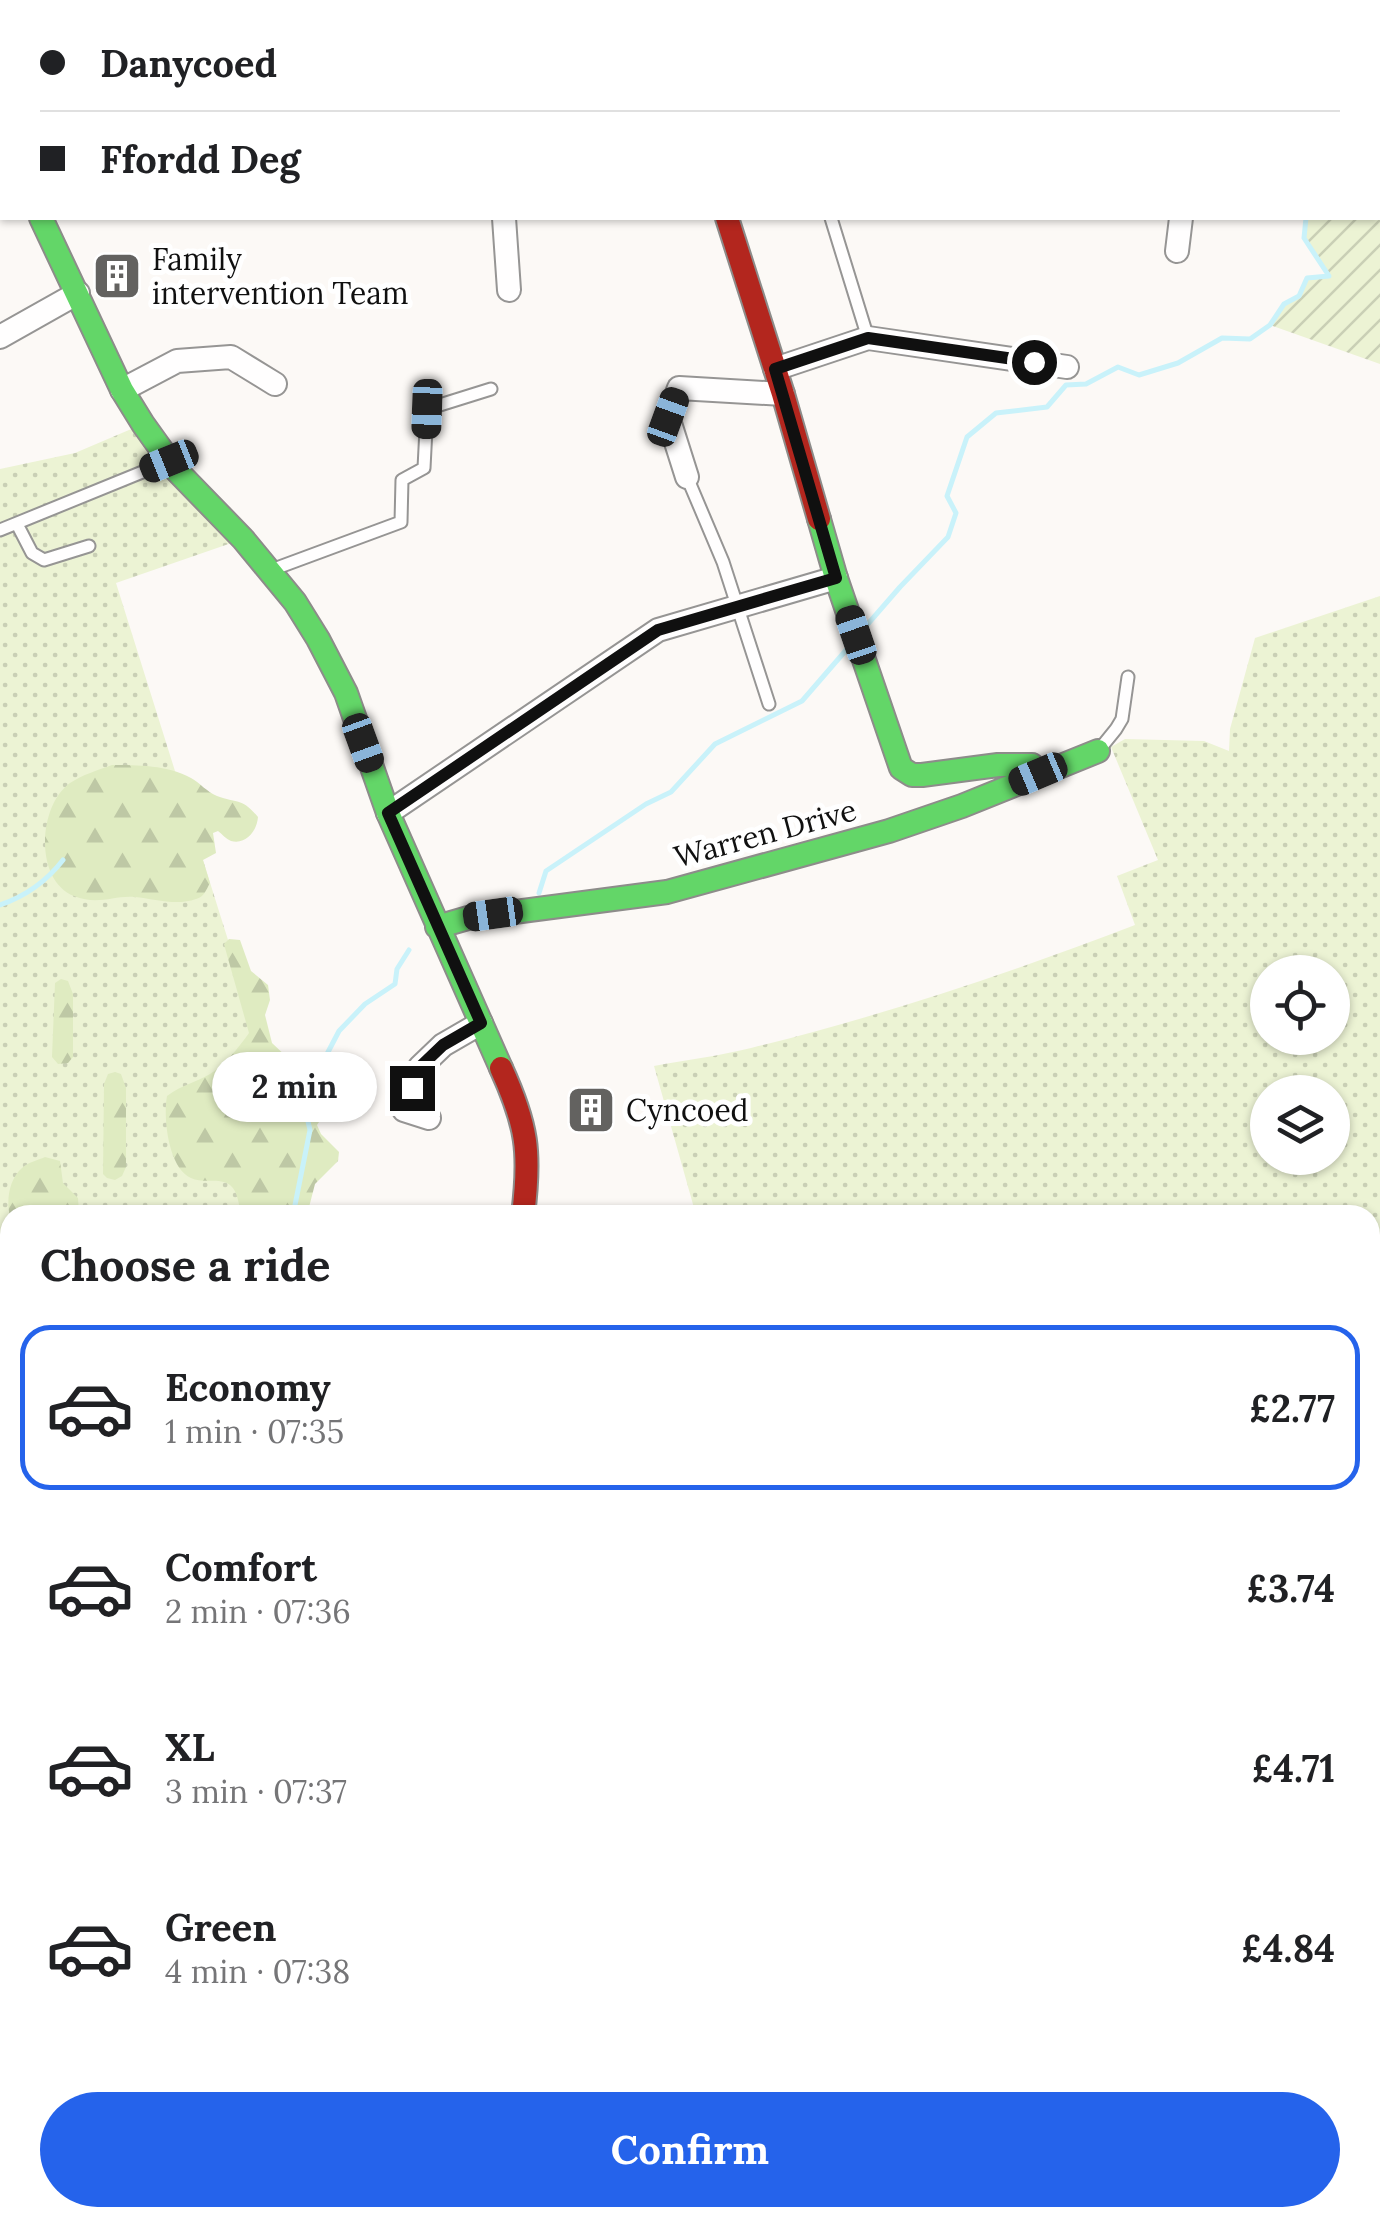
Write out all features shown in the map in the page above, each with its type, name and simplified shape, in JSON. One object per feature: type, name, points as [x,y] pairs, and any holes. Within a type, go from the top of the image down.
[{"type":"street","points":[[42,220],[122,390],[169,461],[295,602],[346,693],[388,813],[515,1098],[525,1130],[528,1174],[523,1205]]},
{"type":"street","points":[[504,220],[508,290]]},
{"type":"street","points":[[728,220],[836,578],[900,768],[922,775],[998,765],[1032,765],[1038,774]]},
{"type":"street","points":[[1177,252],[1181,220]]},
{"type":"street","points":[[0,337],[78,293]]},
{"type":"street","points":[[775,369],[868,338],[1067,366]]},
{"type":"street","points":[[122,390],[177,361],[232,357],[275,384]]},
{"type":"street","points":[[687,477],[668,417],[679,388],[783,394]]},
{"type":"street","points":[[388,813],[658,630],[836,578]]},
{"type":"street","name":"Warren Drive","points":[[437,927],[468,918],[667,892],[889,830],[962,806],[1098,751]]},
{"type":"street","points":[[429,1118],[404,1110],[420,1067],[443,1045],[481,1023]]},
{"type":"lane","points":[[831,220],[868,338]]},
{"type":"lane","points":[[270,571],[401,522],[402,480],[424,468],[427,409],[491,389]]},
{"type":"lane","points":[[0,530],[169,461]]},
{"type":"lane","points":[[687,477],[716,545],[769,704]]},
{"type":"lane","points":[[16,524],[37,558],[52,559],[90,546]]},
{"type":"lane","points":[[1098,751],[1122,719],[1128,677]]},
{"type":"green space","points":[[1306,220],[1380,220],[1380,364],[1270,325],[1284,304],[1299,296],[1307,278],[1328,275],[1304,238]]},
{"type":"green space","points":[[143,424],[243,539],[116,583],[266,1061],[287,1205],[0,1205],[0,469],[75,453]]},
{"type":"green space","points":[[1380,596],[1380,1205],[693,1205],[654,1066],[739,1051],[897,1008],[1135,925],[1117,876],[1158,860],[1111,747],[1125,739],[1204,741],[1229,751],[1230,729],[1255,638]]},
{"type":"green space","points":[[112,765],[172,770],[213,794],[243,804],[258,817],[256,827],[242,841],[231,841],[218,831],[213,833],[216,853],[203,860],[210,883],[201,897],[181,902],[127,897],[91,900],[74,896],[52,875],[45,842],[59,794],[70,783]]},
{"type":"green space","points":[[229,939],[240,940],[251,971],[268,985],[270,1000],[265,1015],[272,1043],[289,1059],[309,1067],[326,1057],[337,1061],[353,1076],[357,1086],[358,1095],[349,1112],[337,1119],[321,1119],[317,1125],[339,1152],[338,1161],[315,1184],[310,1205],[238,1205],[230,1185],[191,1178],[172,1153],[167,1096],[216,1070],[249,1033],[224,944]]},
{"type":"green space","points":[[61,979],[68,981],[73,994],[73,1057],[68,1063],[58,1064],[52,1057],[55,983]]},
{"type":"green space","points":[[108,1074],[121,1074],[126,1088],[126,1167],[115,1180],[103,1174],[104,1084]]},
{"type":"green space","points":[[45,1157],[60,1161],[63,1183],[78,1198],[78,1205],[9,1205],[11,1184],[24,1166]]},
{"type":"waterway","points":[[867,625],[948,537],[956,513],[947,496],[967,437],[996,413],[1047,407],[1066,385],[1086,384],[1118,367],[1139,375],[1178,363],[1222,338],[1250,339],[1270,325],[1284,304],[1299,296],[1307,278],[1329,276],[1304,238],[1306,220]]},
{"type":"waterway","points":[[539,893],[546,871],[646,804],[671,792],[715,744],[802,701],[847,649]]},
{"type":"waterway","points":[[0,905],[35,887],[63,860]]},
{"type":"waterway","points":[[295,1205],[310,1130],[303,1100],[339,1031],[365,1004],[395,984],[397,969],[409,950]]},
{"type":"traffic: fast","points":[[42,220],[122,390],[143,424],[176,470],[243,539],[295,602],[318,639],[346,693],[388,813],[501,1068]]},
{"type":"traffic: fast","points":[[819,519],[901,768],[912,775],[922,775],[998,765],[1032,765],[1038,774]]},
{"type":"traffic: fast","points":[[437,927],[468,918],[667,892],[889,831],[1098,751]]},
{"type":"traffic: jam","points":[[728,220],[819,519]]},
{"type":"traffic: jam","points":[[501,1068],[525,1139],[524,1205]]},
{"type":"place","name":"Family intervention Team","points":[[117,276]]},
{"type":"place","name":"Cyncoed","points":[[591,1110]]},
{"type":"route","points":[[412,1088],[420,1067],[443,1045],[481,1023],[388,813],[658,630],[836,578],[775,369],[868,338],[1034,362]]}]
